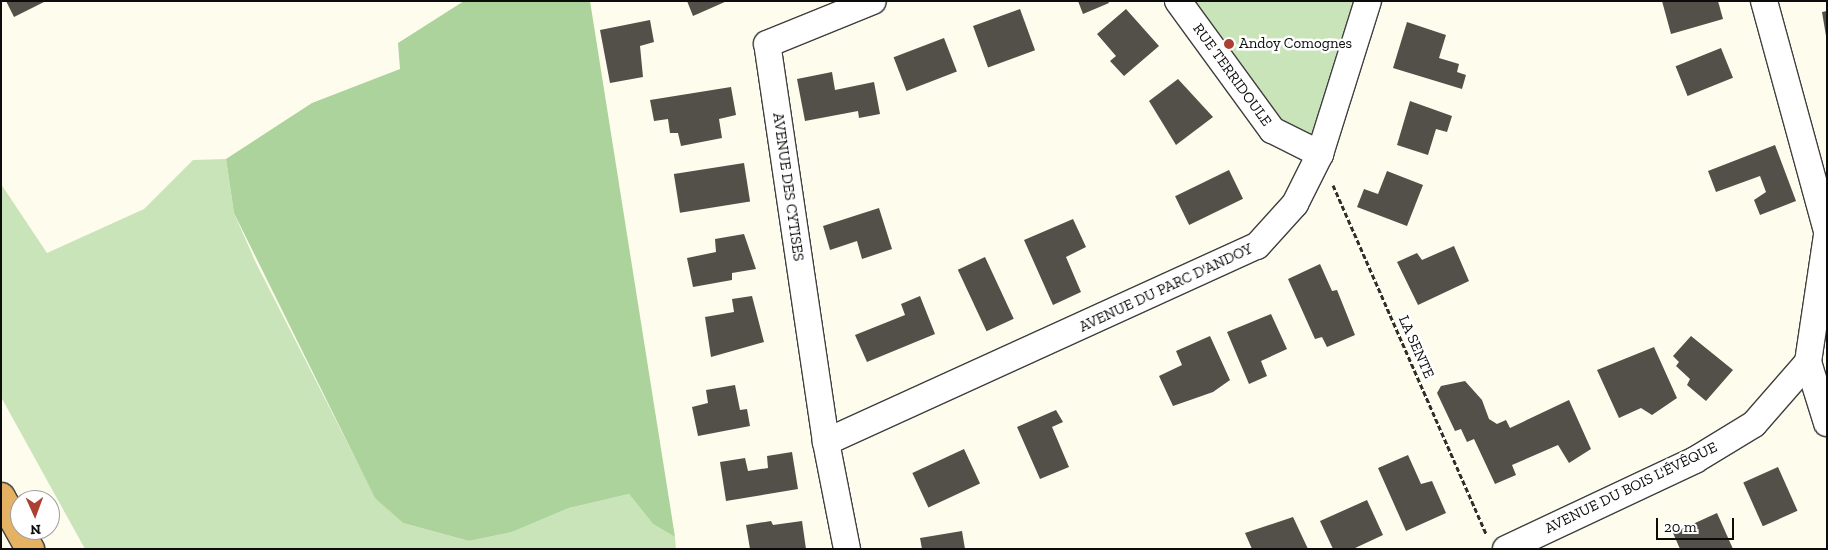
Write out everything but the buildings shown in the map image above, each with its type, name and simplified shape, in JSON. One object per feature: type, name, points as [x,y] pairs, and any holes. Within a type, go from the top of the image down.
[{"type":"highway","points":[[1,497],[30,549]]},
{"type":"street","name":"AVENUE DES CYTISES","points":[[826,442],[767,44],[872,1]]},
{"type":"street","name":"RUE TERRIDOULE","points":[[1178,1],[1272,130],[1320,154]]},
{"type":"street","name":"AVENUE DU PARC D'ANDOY","points":[[826,442],[1257,246],[1295,204],[1320,154],[1368,1]]},
{"type":"street","points":[[1764,1],[1827,231]]},
{"type":"street","points":[[1827,235],[1808,362],[1827,423]]},
{"type":"street","name":"AVENUE DU BOIS L'ÉVÊQUE","points":[[1497,544],[1695,460],[1754,424],[1808,362]]},
{"type":"street","points":[[826,442],[847,549]]},
{"type":"path","name":"LA SENTE","points":[[1320,154],[1497,544]]},
{"type":"green space","points":[[464,1],[590,1],[675,537],[653,524],[629,494],[569,508],[512,532],[469,541],[403,523],[375,498],[234,213],[226,159],[312,103],[400,69],[398,43]]},
{"type":"green space","points":[[1193,1],[1356,1],[1314,142],[1279,123]]},
{"type":"green space","points":[[226,159],[234,213],[256,263],[375,497],[403,523],[469,541],[512,532],[569,508],[629,494],[653,524],[675,537],[676,549],[85,549],[60,504],[60,490],[52,490],[1,397],[1,184],[47,253],[144,209],[193,160]]},
{"type":"place","name":"Andoy Comognes","points":[[1229,44]]}]
